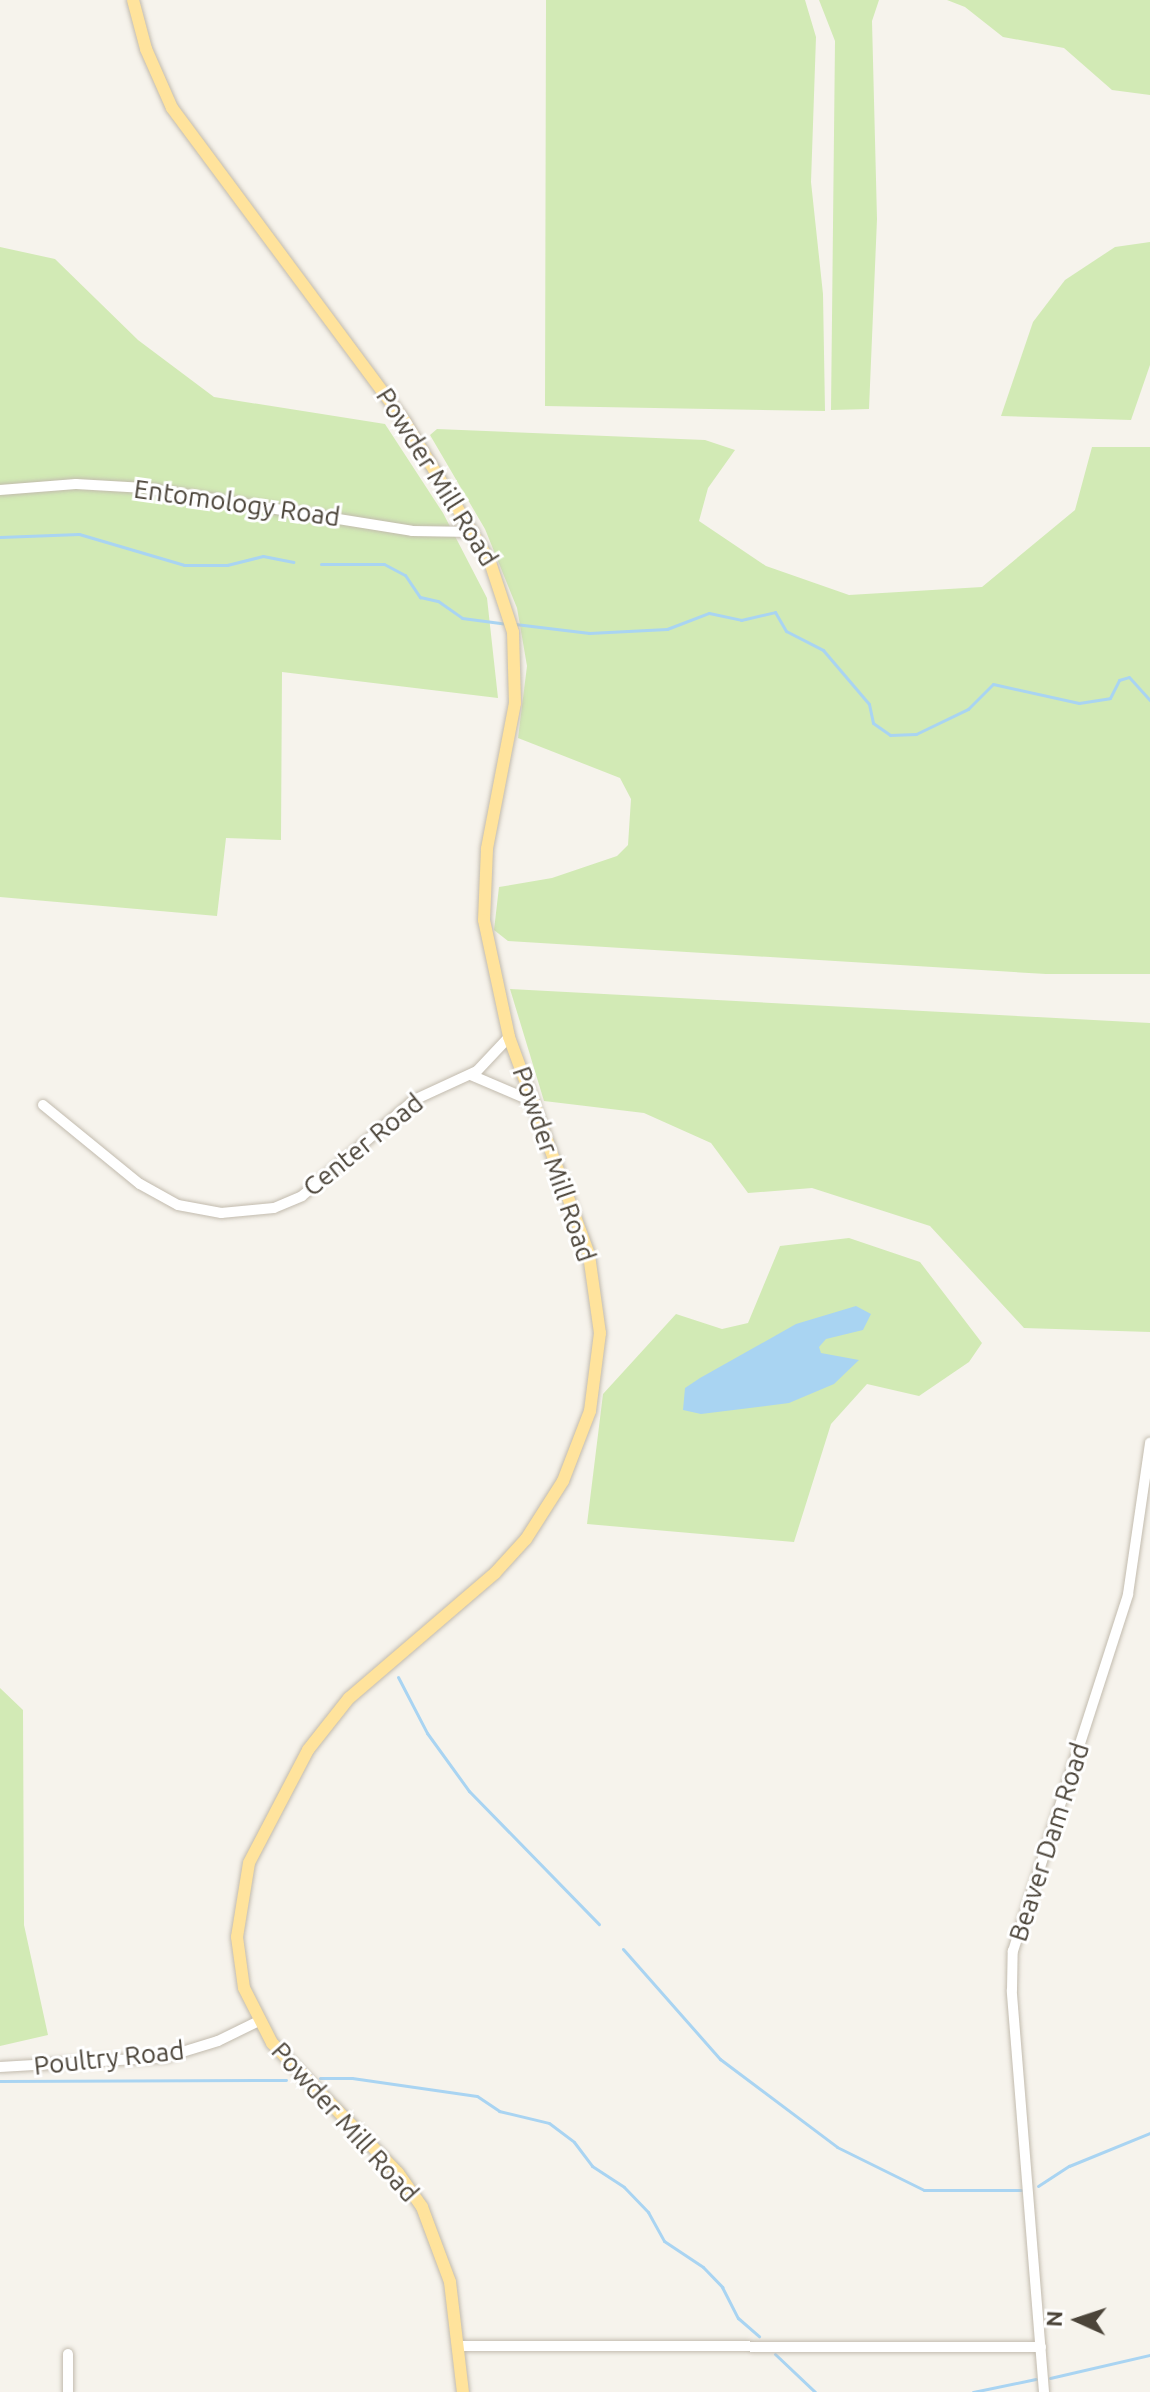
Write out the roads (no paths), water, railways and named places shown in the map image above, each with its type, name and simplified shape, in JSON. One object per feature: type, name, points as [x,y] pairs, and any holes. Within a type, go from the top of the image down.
[{"type":"main road","name":"Powder Mill Road","points":[[133,0],[153,69],[182,124],[372,372],[474,532],[497,577],[513,632],[515,703],[483,891],[490,967],[509,1037],[579,1222],[597,1296],[598,1369],[581,1442],[555,1497],[526,1539],[495,1573],[349,1698],[285,1786],[249,1863],[238,1911],[240,1969],[259,2021],[284,2058],[398,2173],[422,2207],[450,2282],[463,2392]]},
{"type":"street","name":"Entomology Road","points":[[0,490],[76,484],[145,488],[412,531],[474,532]]},
{"type":"street","name":"Center Road","points":[[43,1105],[160,1196],[196,1210],[233,1213],[289,1204],[414,1100],[471,1075],[509,1037]]},
{"type":"street","points":[[471,1075],[534,1102]]},
{"type":"street","name":"Beaver Dam Road","points":[[1044,2392],[1012,1990],[1013,1951],[1128,1594],[1150,1443]]},
{"type":"street","name":"Poultry Road","points":[[0,2067],[166,2057],[218,2041],[259,2021]]},
{"type":"street","points":[[459,2346],[1041,2347]]},
{"type":"street","points":[[68,2354],[68,2392]]},
{"type":"water","points":[[856,1306],[871,1314],[863,1330],[826,1339],[819,1347],[821,1353],[859,1360],[834,1384],[789,1403],[701,1414],[683,1410],[685,1388],[700,1378],[796,1324]]},
{"type":"waterway","points":[[0,537],[79,534],[184,565],[227,565],[263,556],[293,562]]},
{"type":"waterway","points":[[321,564],[384,564],[405,575],[420,597],[438,601],[462,618],[508,624]]},
{"type":"waterway","points":[[515,624],[589,633],[667,629],[709,613],[741,620],[775,612],[786,631],[823,650],[869,704],[873,723],[890,735],[916,734],[968,709],[993,684],[1079,703],[1110,698],[1119,680],[1129,677],[1150,700]]},
{"type":"waterway","points":[[398,1677],[427,1733],[469,1791],[599,1924]]},
{"type":"waterway","points":[[623,1949],[720,2059],[837,2147],[924,2190],[1021,2190]]},
{"type":"waterway","points":[[320,2078],[352,2078],[477,2096],[499,2111],[549,2123],[574,2142],[592,2166],[624,2187],[648,2212],[664,2241],[703,2267],[722,2287],[738,2318],[759,2336]]},
{"type":"waterway","points":[[0,2081],[286,2080]]},
{"type":"waterway","points":[[1038,2186],[1069,2166],[1150,2133]]},
{"type":"waterway","points":[[775,2354],[815,2392]]},
{"type":"waterway","points":[[1050,2378],[1150,2355]]},
{"type":"waterway","points":[[973,2392],[1036,2379]]}]
